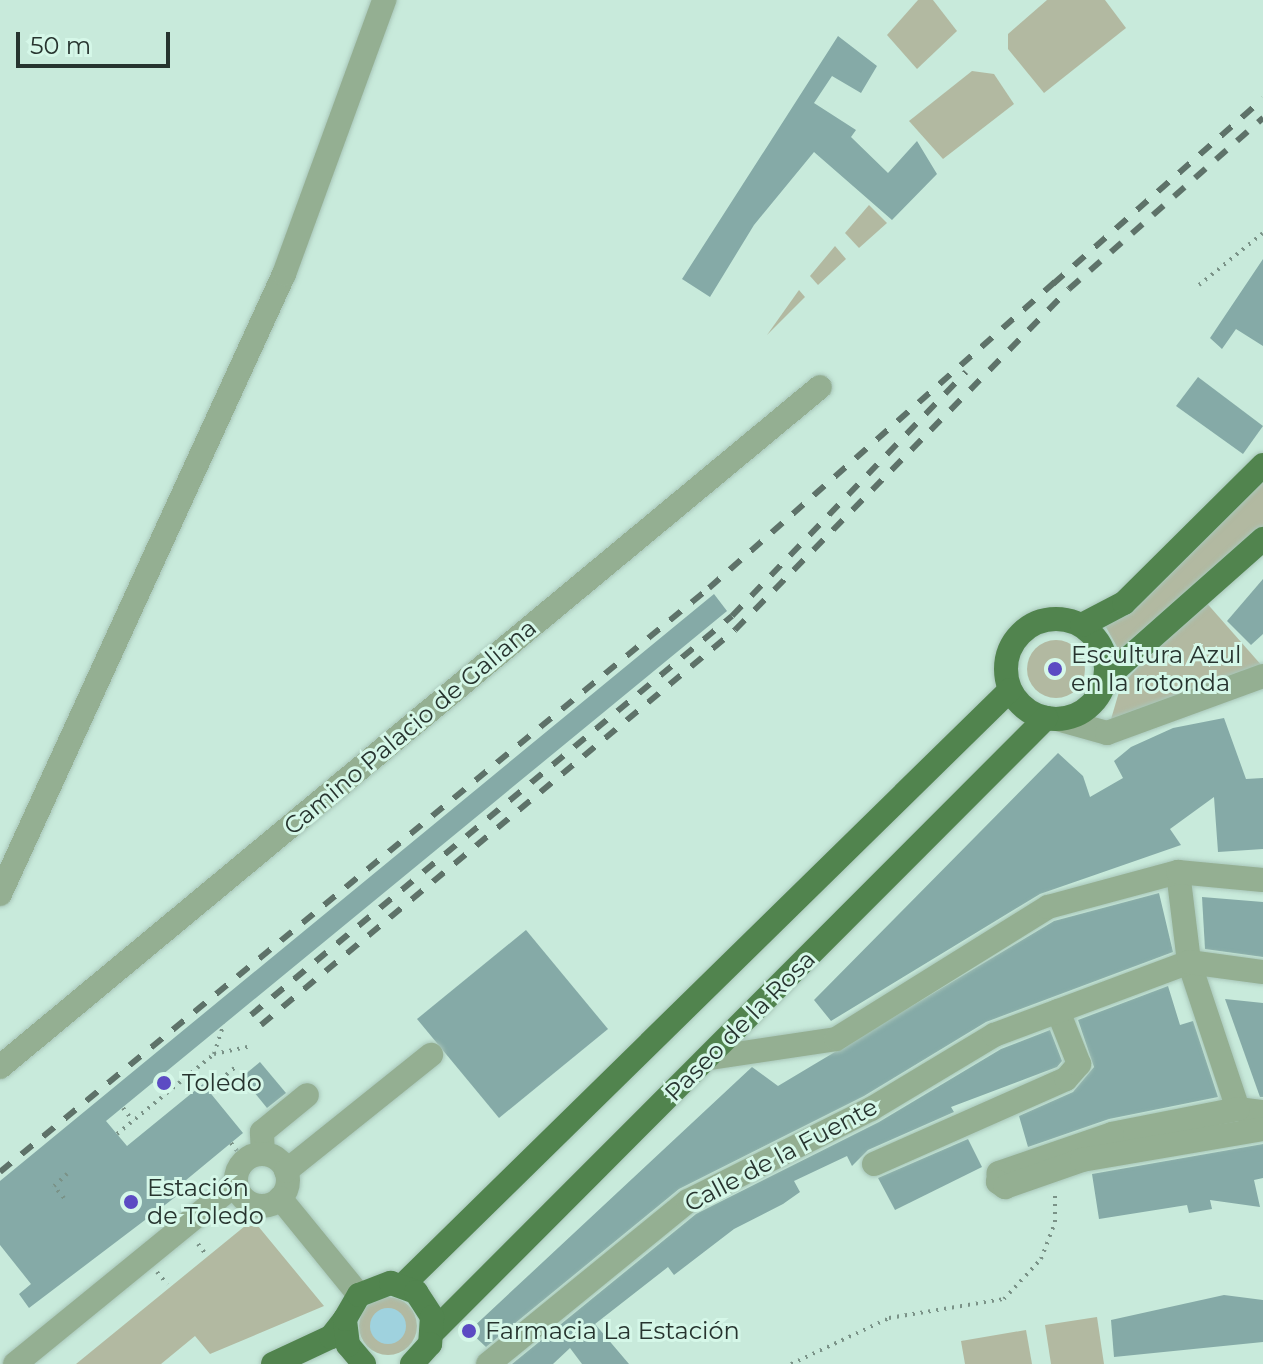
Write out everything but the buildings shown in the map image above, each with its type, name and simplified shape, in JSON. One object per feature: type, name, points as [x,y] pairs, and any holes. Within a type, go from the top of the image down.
[{"type":"main road","points":[[1051,719],[1024,709],[1010,690],[1007,654],[1016,637],[1047,619],[1082,625],[1124,603],[1263,465]]},
{"type":"main road","name":"Paseo de la Rosa","points":[[414,1364],[433,1332],[1051,719],[1083,712],[1106,678],[1263,539]]},
{"type":"main road","points":[[1082,625],[1105,654],[1106,678]]},
{"type":"main road","name":"Paseo de la Rosa","points":[[403,1285],[1010,690]]},
{"type":"main road","points":[[273,1364],[331,1337],[359,1295],[378,1284],[403,1285],[426,1303],[433,1332]]},
{"type":"main road","points":[[345,1319],[348,1345],[364,1364]]},
{"type":"street","points":[[0,894],[284,274],[384,0]]},
{"type":"street","name":"Camino Palacio de Galiana","points":[[0,1067],[820,387]]},
{"type":"street","points":[[1051,719],[1107,733],[1263,676]]},
{"type":"street","points":[[709,1058],[836,1039],[1048,907],[1178,872],[1263,880]]},
{"type":"street","points":[[1178,872],[1189,962],[1238,1109]]},
{"type":"street","name":"Calle de la Fuente","points":[[488,1364],[688,1201],[871,1109],[994,1035],[1189,962],[1263,972]]},
{"type":"street","name":"Calle de la Fuente","points":[[874,1164],[1066,1079],[1079,1064],[1058,1011]]},
{"type":"street","points":[[280,1198],[286,1171],[431,1055]]},
{"type":"street","points":[[15,1364],[236,1184],[246,1152],[262,1132],[307,1095]]},
{"type":"street","points":[[1263,1112],[1203,1110],[1112,1134],[999,1173],[998,1182],[1005,1187],[1082,1160],[1263,1129]]},
{"type":"street","points":[[246,1152],[286,1171]]},
{"type":"street","points":[[236,1184],[248,1202],[280,1198]]},
{"type":"street","points":[[280,1198],[359,1295]]},
{"type":"path","points":[[1199,285],[1263,233]]},
{"type":"path","points":[[214,1054],[224,1024]]},
{"type":"path","points":[[117,1134],[214,1054],[251,1046]]},
{"type":"path","points":[[208,1090],[238,1065]]},
{"type":"path","points":[[123,1108],[133,1121]]},
{"type":"path","points":[[791,1364],[889,1318],[1004,1299],[1041,1259],[1055,1222],[1055,1170]]},
{"type":"path","points":[[64,1198],[54,1186],[67,1174]]},
{"type":"green space","points":[[918,0],[933,0],[957,31],[917,69],[887,35]]},
{"type":"green space","points":[[1047,0],[1105,0],[1126,28],[1044,93],[1008,49],[1008,34]]},
{"type":"green space","points":[[972,71],[994,74],[1014,104],[943,159],[909,121]]},
{"type":"green space","points":[[869,205],[887,223],[859,248],[845,233]]},
{"type":"green space","points":[[835,246],[846,259],[818,285],[810,276]]},
{"type":"green space","points":[[799,290],[805,297],[767,335]]},
{"type":"green space","points":[[1263,474],[1263,528],[1121,654],[1103,622]]},
{"type":"green space","points":[[1204,600],[1263,667],[1107,733],[1121,685]]},
{"type":"green space","points":[[1056,640],[1067,642],[1076,649],[1083,658],[1083,680],[1076,689],[1067,696],[1056,698],[1045,696],[1036,689],[1029,680],[1027,669],[1029,658],[1036,649],[1045,642]]},
{"type":"green space","points":[[245,1226],[258,1226],[324,1306],[210,1354],[195,1336],[161,1364],[76,1364]]},
{"type":"green space","points":[[388,1297],[399,1299],[408,1306],[415,1315],[415,1337],[408,1346],[399,1353],[388,1355],[377,1353],[368,1346],[361,1337],[359,1326],[361,1315],[368,1306],[377,1299]]},
{"type":"green space","points":[[1097,1317],[1104,1364],[1051,1364],[1045,1325]]},
{"type":"green space","points":[[1026,1330],[1032,1364],[965,1364],[961,1341]]},
{"type":"water","points":[[388,1308],[401,1313],[406,1326],[401,1339],[388,1344],[375,1339],[370,1326],[375,1313]]},
{"type":"railway","points":[[1053,284],[1263,99]]},
{"type":"railway","points":[[261,1025],[735,630],[1069,289],[1263,118]]},
{"type":"railway","points":[[0,1172],[709,588],[1061,277]]},
{"type":"railway","points":[[251,1015],[732,616],[966,372]]},
{"type":"place","name":"Escultura Azul en la rotonda","points":[[1055,669]]},
{"type":"place","name":"Toledo","points":[[164,1083]]},
{"type":"place","name":"Estación de Toledo","points":[[131,1202]]},
{"type":"place","name":"Farmacia La Estación","points":[[469,1331]]}]
